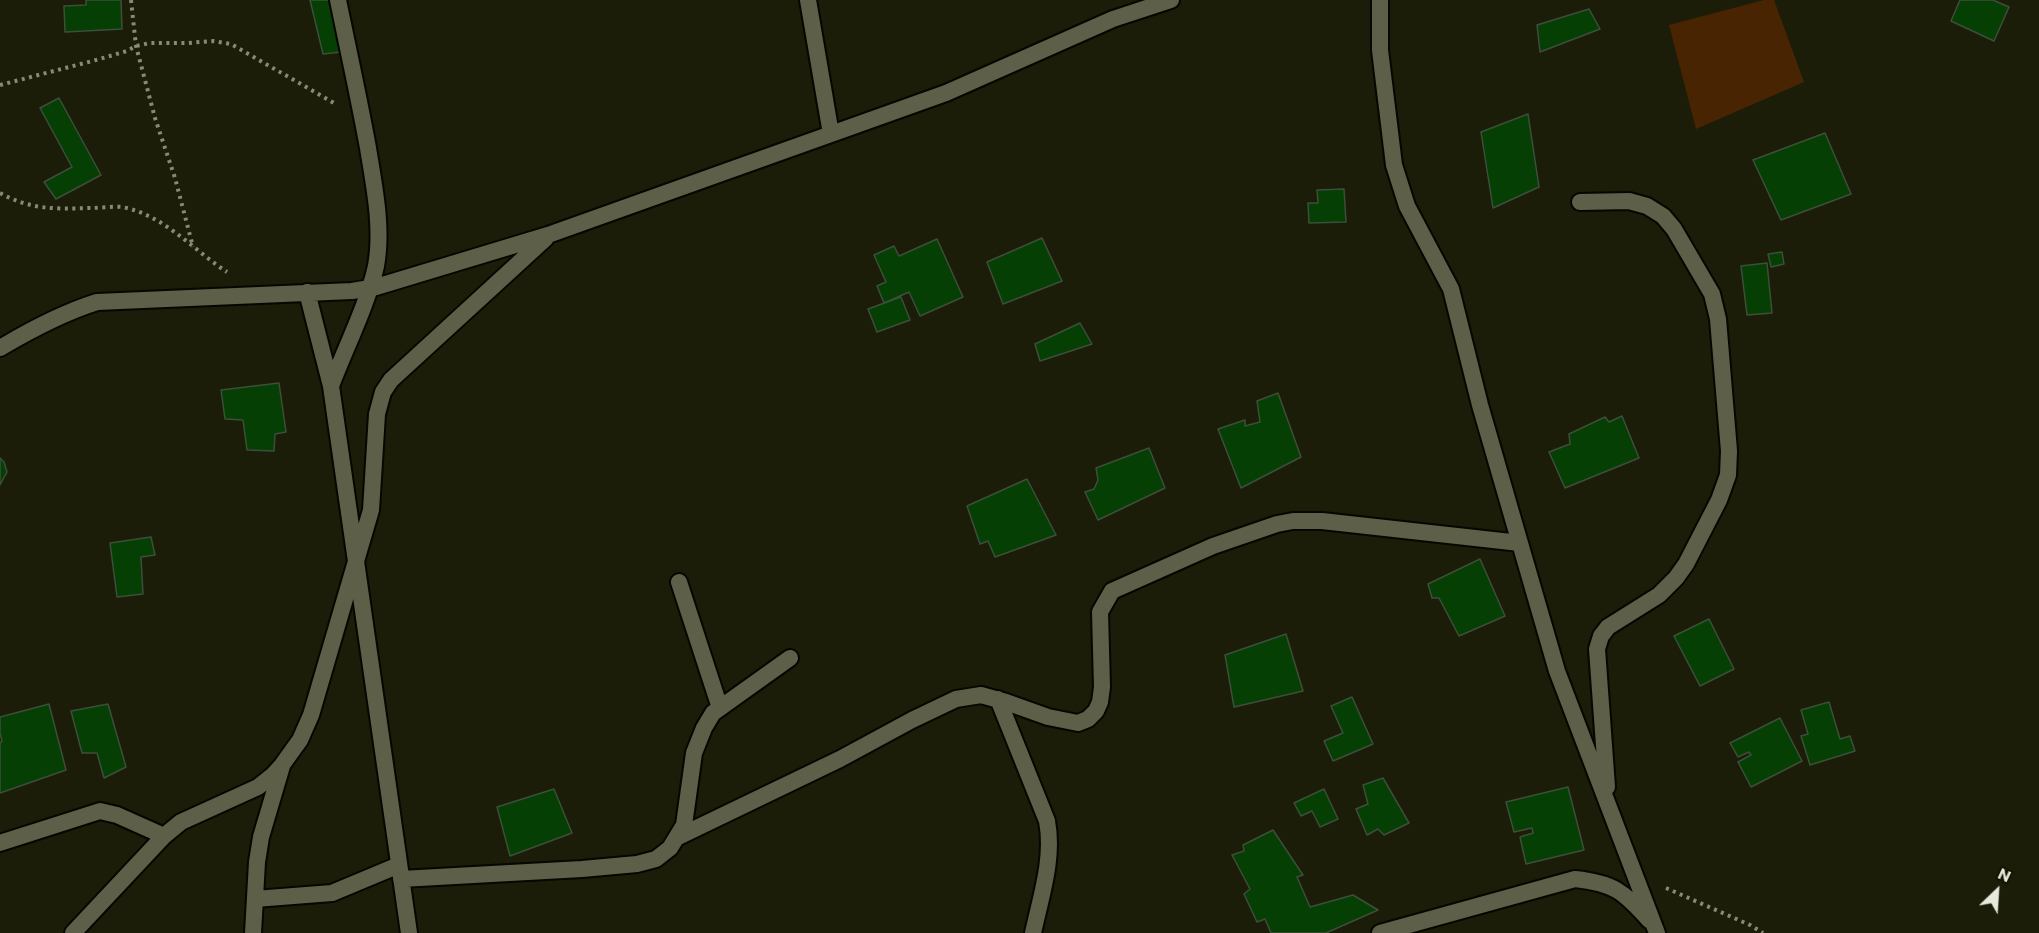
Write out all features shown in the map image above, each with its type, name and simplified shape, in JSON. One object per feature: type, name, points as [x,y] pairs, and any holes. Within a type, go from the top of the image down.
[{"type":"street","points":[[331,386],[370,287],[376,264],[378,231],[373,180],[362,114],[338,0]]},
{"type":"street","points":[[808,0],[831,134]]},
{"type":"street","points":[[0,348],[70,310],[97,302],[352,291],[548,235],[946,93],[1113,19],[1171,0]]},
{"type":"street","points":[[1380,0],[1380,50],[1394,165],[1407,206],[1451,289],[1480,405],[1557,671],[1656,930]]},
{"type":"street","points":[[1580,202],[1629,201],[1647,206],[1663,216],[1674,229],[1712,294],[1718,319],[1729,451],[1728,476],[1719,500],[1676,579],[1659,595],[1608,627],[1601,636],[1597,649],[1609,806]]},
{"type":"street","points":[[73,933],[164,836],[182,822],[258,786],[282,765],[300,740],[311,715],[371,510],[377,414],[383,392],[391,380],[548,235]]},
{"type":"street","points":[[307,292],[331,386],[409,933]]},
{"type":"street","points":[[678,837],[840,759],[956,699],[981,695],[1048,717],[1077,723],[1088,719],[1096,711],[1100,702],[1102,687],[1100,612],[1112,591],[1213,546],[1277,524],[1293,521],[1322,521],[1520,543]]},
{"type":"street","points":[[680,582],[720,708]]},
{"type":"street","points":[[255,899],[332,892],[400,872],[637,864],[657,859],[670,848],[684,825],[694,753],[698,738],[713,713],[790,658]]},
{"type":"street","points":[[998,699],[1047,821],[1050,837],[1050,854],[1033,933]]},
{"type":"street","points":[[253,933],[257,862],[261,837],[282,765]]},
{"type":"street","points":[[0,843],[100,811],[117,815],[164,836]]},
{"type":"street","points":[[1380,933],[1575,879],[1599,881],[1627,896],[1656,930]]},
{"type":"path","points":[[131,0],[135,46],[194,247]]},
{"type":"path","points":[[0,85],[96,60],[127,51],[135,46],[150,43],[213,41],[231,44],[339,105],[362,114]]},
{"type":"path","points":[[0,193],[19,202],[44,209],[120,207],[148,214],[228,273]]},
{"type":"path","points":[[1635,875],[1750,925],[1763,933]]},
{"type":"shaded area","points":[[1764,0],[1774,0],[1804,82],[1696,129],[1669,25]]},
{"type":"building","points":[[86,0],[121,0],[122,29],[65,32],[64,6],[86,5]]},
{"type":"building","points":[[310,0],[330,0],[341,52],[323,54]]},
{"type":"building","points":[[1960,0],[1993,0],[2009,7],[1994,41],[1951,21]]},
{"type":"building","points":[[1589,9],[1600,29],[1540,52],[1537,25]]},
{"type":"building","points":[[59,98],[101,175],[56,199],[44,182],[72,167],[40,108]]},
{"type":"building","points":[[1528,114],[1539,187],[1493,208],[1481,132]]},
{"type":"building","points":[[1825,133],[1851,194],[1781,220],[1753,160]]},
{"type":"building","points":[[1344,189],[1346,222],[1309,223],[1308,203],[1318,203],[1317,190]]},
{"type":"building","points":[[1042,238],[1062,281],[1003,304],[987,262]]},
{"type":"building","points":[[937,239],[963,297],[920,316],[909,292],[884,303],[877,286],[886,282],[874,255],[894,246],[899,256]]},
{"type":"building","points":[[1782,252],[1784,264],[1771,267],[1768,254]]},
{"type":"building","points":[[1767,263],[1772,313],[1747,315],[1741,266]]},
{"type":"building","points":[[901,297],[910,320],[877,332],[868,309]]},
{"type":"building","points":[[1080,323],[1092,344],[1040,361],[1035,344]]},
{"type":"building","points":[[279,383],[286,432],[275,434],[274,451],[247,450],[243,420],[225,419],[221,390]]},
{"type":"building","points":[[1278,393],[1301,457],[1241,488],[1218,429],[1245,420],[1245,426],[1260,422],[1257,401]]},
{"type":"building","points":[[1622,416],[1639,458],[1565,488],[1549,452],[1570,444],[1569,434],[1605,417],[1609,422]]},
{"type":"building","points":[[1149,448],[1165,488],[1098,520],[1085,492],[1094,489],[1098,480],[1096,468]]},
{"type":"building","points":[[0,458],[7,472],[0,485]]},
{"type":"building","points":[[1027,479],[1056,535],[995,557],[988,541],[980,544],[967,506]]},
{"type":"building","points":[[151,537],[155,555],[141,557],[143,594],[117,597],[110,543]]},
{"type":"building","points":[[1480,559],[1505,616],[1459,636],[1439,598],[1432,598],[1428,584]]},
{"type":"building","points":[[1709,619],[1734,669],[1700,686],[1674,636]]},
{"type":"building","points":[[1286,634],[1303,691],[1234,707],[1225,655]]},
{"type":"building","points":[[1352,697],[1373,744],[1333,761],[1324,741],[1343,733],[1331,706]]},
{"type":"building","points":[[1829,702],[1840,739],[1850,736],[1855,751],[1810,765],[1801,736],[1808,734],[1801,710]]},
{"type":"building","points":[[49,704],[66,770],[0,793],[0,743],[2,741],[0,717]]},
{"type":"building","points":[[108,704],[126,767],[104,778],[97,753],[82,753],[71,711]]},
{"type":"building","points":[[1780,718],[1802,761],[1751,787],[1738,762],[1751,755],[1749,752],[1738,757],[1730,743]]},
{"type":"building","points":[[1383,778],[1409,823],[1384,835],[1378,829],[1367,835],[1356,809],[1368,804],[1363,785]]},
{"type":"building","points":[[1568,787],[1584,850],[1526,864],[1520,837],[1533,833],[1532,828],[1514,832],[1506,802]]},
{"type":"building","points":[[554,789],[572,833],[510,856],[497,807]]},
{"type":"building","points":[[1324,789],[1338,819],[1320,827],[1312,811],[1301,816],[1294,803]]},
{"type":"building","points":[[1273,830],[1303,875],[1297,877],[1310,907],[1353,895],[1378,910],[1326,933],[1271,933],[1265,919],[1257,922],[1244,894],[1250,889],[1232,855],[1244,851],[1243,845]]}]
